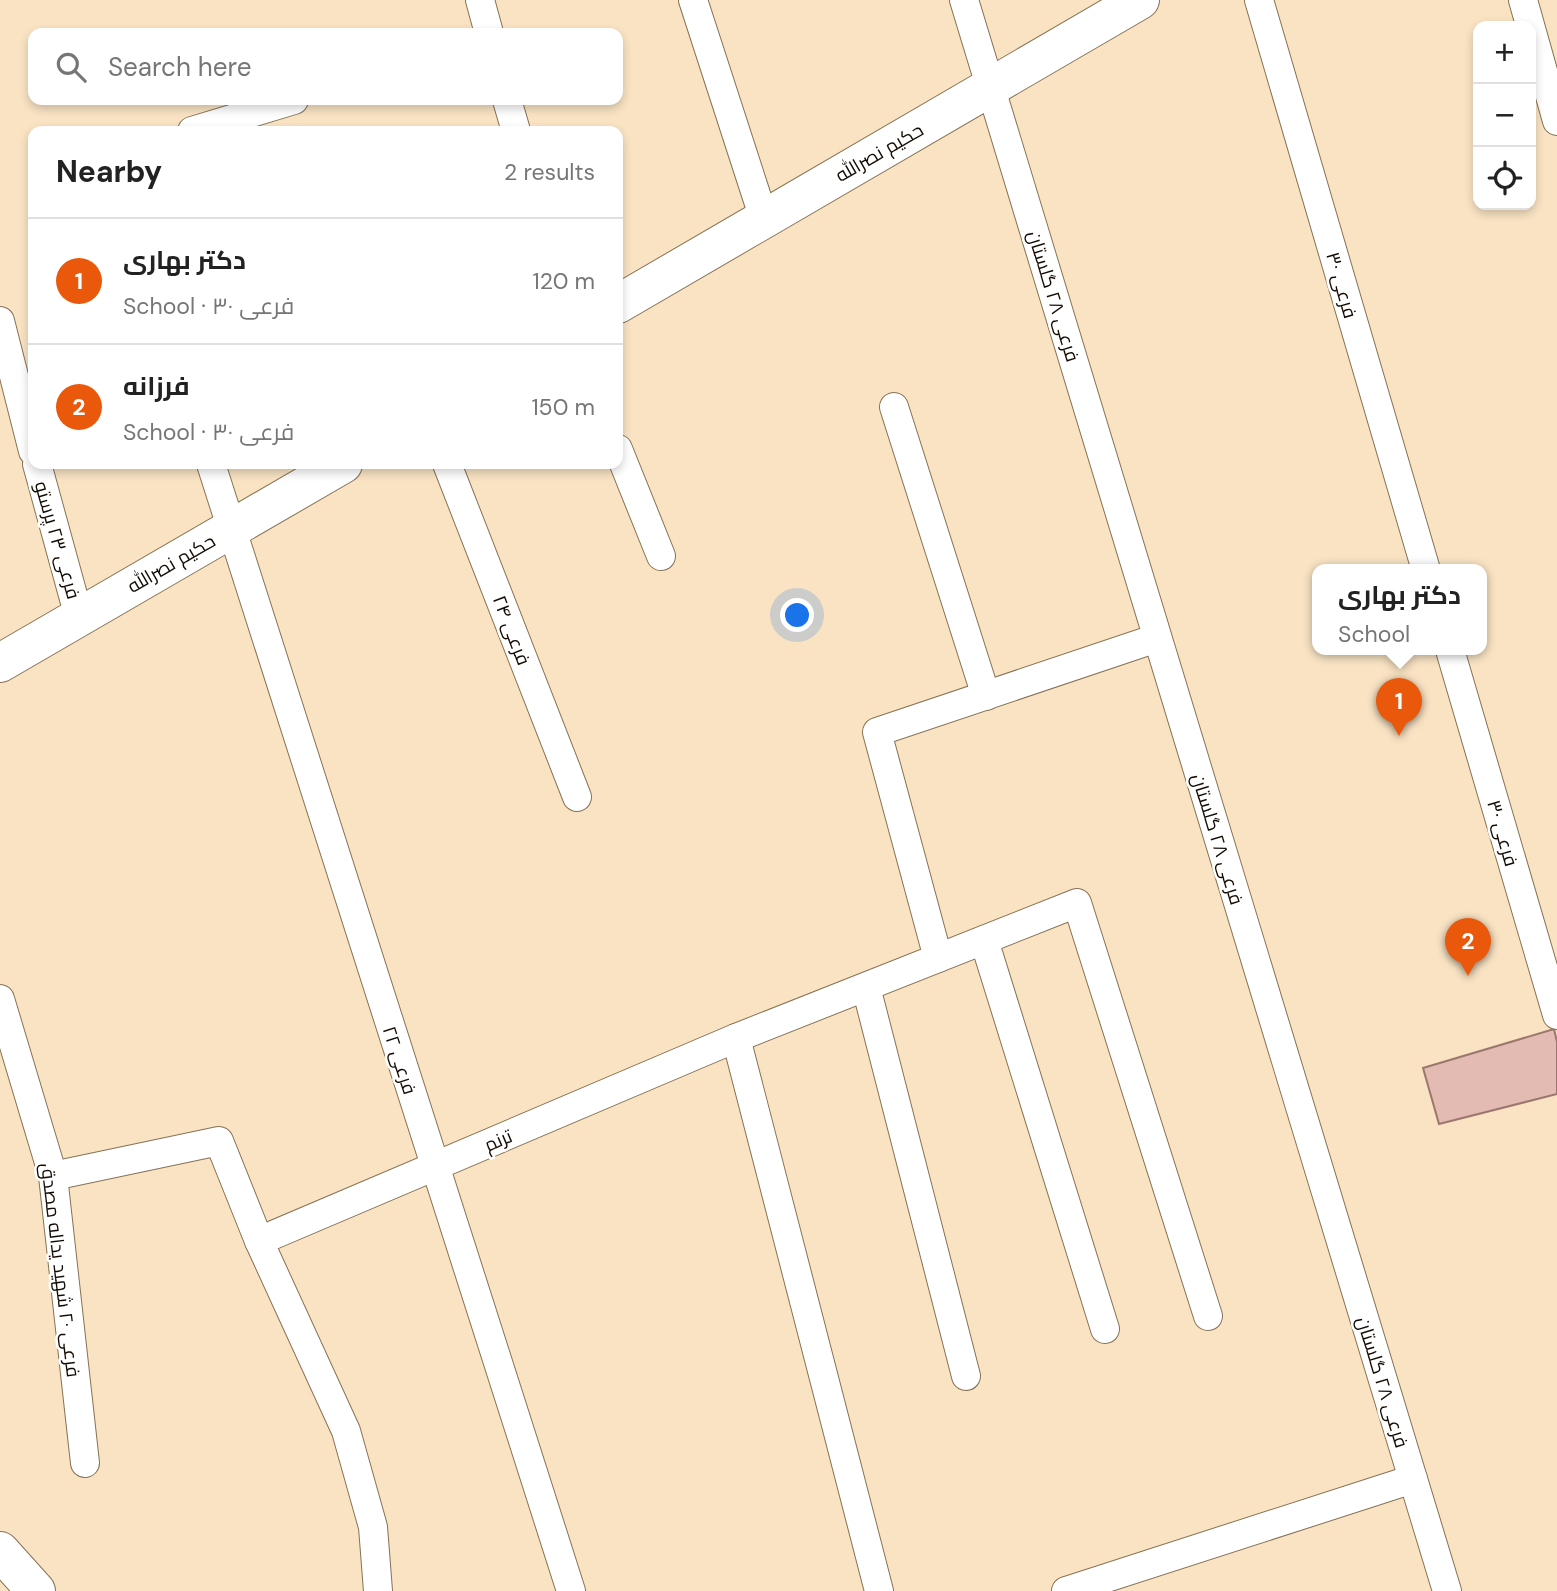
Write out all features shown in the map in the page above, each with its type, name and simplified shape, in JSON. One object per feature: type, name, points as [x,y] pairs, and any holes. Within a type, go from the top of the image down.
[{"type":"main road","name":"حکیم نصرالله","points":[[623,301],[1140,0]]},
{"type":"main road","name":"حکیم نصرالله","points":[[0,663],[334,469]]},
{"type":"main road","points":[[0,1551],[36,1591]]},
{"type":"street","points":[[480,0],[488,28]]},
{"type":"street","points":[[694,0],[764,219]]},
{"type":"street","name":"فرعی ۲۸ گلستان","points":[[964,0],[1447,1591]]},
{"type":"street","name":"فرعی ۳۰","points":[[1259,0],[1424,564]]},
{"type":"street","points":[[1524,0],[1557,121]]},
{"type":"street","points":[[209,126],[278,105]]},
{"type":"street","points":[[508,105],[515,126]]},
{"type":"street","points":[[0,321],[28,431]]},
{"type":"street","points":[[894,407],[986,696]]},
{"type":"street","points":[[623,461],[661,556]]},
{"type":"street","name":"فرعی ۲۳ پرستو","points":[[38,469],[79,617]]},
{"type":"street","name":"فرعی ۲۲","points":[[212,469],[229,530],[571,1591]]},
{"type":"street","name":"فرعی ۲۴","points":[[449,469],[578,797]]},
{"type":"street","points":[[938,958],[877,732],[1157,638]]},
{"type":"street","name":"فرعی ۳۰","points":[[1451,655],[1557,1016]]},
{"type":"street","name":"ترنم","points":[[259,1241],[736,1038],[1077,902],[1208,1316]]},
{"type":"street","points":[[984,940],[1105,1329]]},
{"type":"street","points":[[866,986],[966,1376]]},
{"type":"street","name":"فرعی ۲۰ شهید یداله مصدق","points":[[0,999],[53,1176],[85,1463]]},
{"type":"street","points":[[736,1038],[879,1591]]},
{"type":"street","points":[[53,1176],[219,1141],[259,1241],[346,1432],[373,1527],[379,1591]]},
{"type":"street","points":[[1066,1591],[1413,1479]]},
{"type":"building","points":[[1554,1029],[1557,1042],[1557,1094],[1439,1124],[1423,1068]]},
{"type":"place","name":"دکتر بهاری","points":[[1399,736]]},
{"type":"place","name":"فرزانه","points":[[1468,976]]}]
